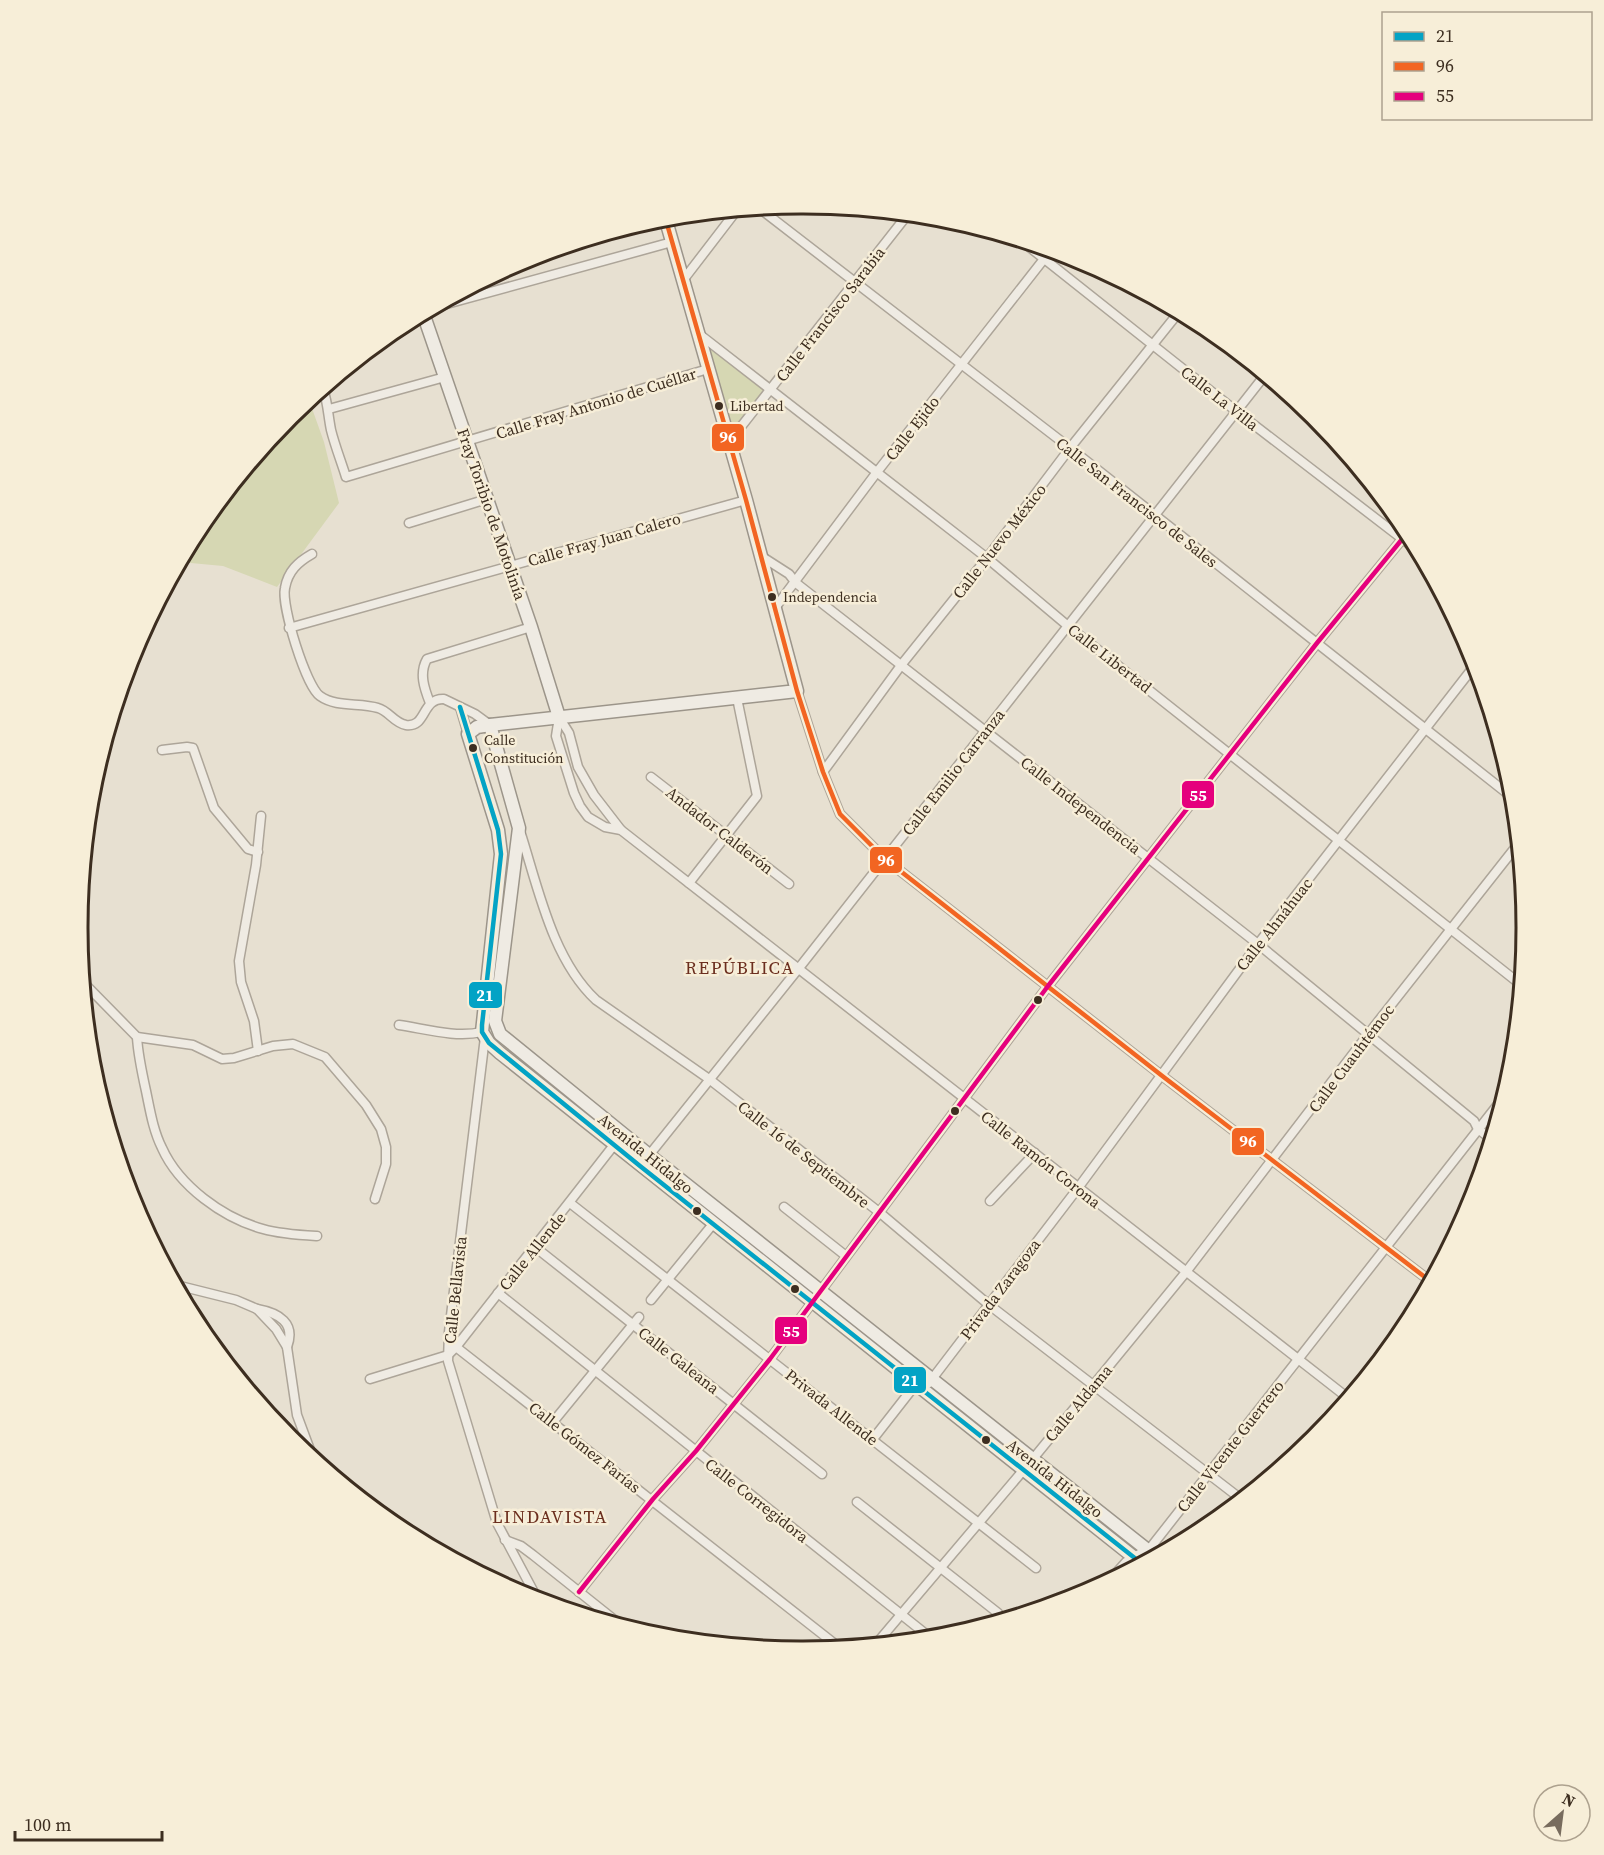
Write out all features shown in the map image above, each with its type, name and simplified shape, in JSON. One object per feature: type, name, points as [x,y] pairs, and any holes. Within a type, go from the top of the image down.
[{"type":"main road","points":[[484,1034],[501,854],[498,830],[468,734],[477,727],[490,725],[797,691],[746,500],[668,227]]},
{"type":"main road","name":"Fray Toribio de Motolinía","points":[[426,322],[531,627],[559,717]]},
{"type":"main road","name":"Avenida Hidalgo","points":[[490,725],[519,828],[495,1021],[500,1034],[931,1380],[1148,1551]]},
{"type":"main road","name":"Avenida Hidalgo","points":[[484,1034],[500,1053],[640,1166],[1135,1558]]},
{"type":"main road","points":[[537,1083],[546,1072]]},
{"type":"street","name":"Calle San Francisco de Sales","points":[[769,215],[1070,448],[1502,790]]},
{"type":"street","points":[[684,279],[731,218]]},
{"type":"street","name":"Calle Francisco Sarabia","points":[[729,442],[902,221]]},
{"type":"street","points":[[466,299],[672,242]]},
{"type":"street","name":"Calle La Villa","points":[[1042,256],[1236,411],[1390,524]]},
{"type":"street","name":"Calle Ejido","points":[[775,608],[877,472],[1045,258]]},
{"type":"street","name":"Calle Nuevo México","points":[[823,772],[902,664],[1174,319]]},
{"type":"street","name":"Calle Libertad","points":[[699,334],[987,558],[1068,626],[1513,979]]},
{"type":"street","name":"Calle Fray Antonio de Cuéllar","points":[[329,409],[327,415],[346,477],[708,369]]},
{"type":"street","points":[[326,397],[329,409],[445,377]]},
{"type":"street","name":"Calle Emilio Carranza","points":[[640,1166],[799,968],[1260,381]]},
{"type":"street","points":[[409,523],[487,499]]},
{"type":"street","name":"Calle Fray Juan Calero","points":[[289,628],[746,500]]},
{"type":"street","points":[[579,1592],[770,1359],[1048,987],[1317,643],[1401,540]]},
{"type":"street","points":[[312,554],[292,569],[284,590],[289,628],[312,688],[321,697],[344,704],[379,708],[404,725],[419,721],[430,703],[444,699],[475,714],[490,725]]},
{"type":"street","name":"Calle Independencia","points":[[761,556],[789,574],[796,583],[1258,944],[1474,1120],[1478,1129],[1485,1134]]},
{"type":"street","points":[[430,703],[424,690],[422,674],[427,659],[531,627]]},
{"type":"street","name":"Calle Ahnáhuac","points":[[1078,1188],[1258,944],[1468,673]]},
{"type":"street","points":[[797,691],[823,772],[840,814],[885,859],[1161,1075],[1424,1276]]},
{"type":"street","points":[[689,883],[757,795],[737,698]]},
{"type":"street","points":[[460,707],[468,734]]},
{"type":"street","name":"Calle Ramón Corona","points":[[559,717],[569,733],[578,767],[594,795],[621,830],[1342,1393]]},
{"type":"street","name":"Calle Ramón Corona","points":[[559,717],[556,736],[580,806],[588,817],[604,827],[621,830]]},
{"type":"street","points":[[162,750],[193,748],[214,808],[248,849],[258,852]]},
{"type":"street","name":"Andador Calderón","points":[[651,777],[789,884]]},
{"type":"street","points":[[258,1051],[254,1022],[241,982],[239,962],[258,852],[261,816]]},
{"type":"street","name":"Calle 16 de Septiembre","points":[[519,828],[557,944],[581,986],[596,1000],[709,1079],[879,1212],[988,1304],[1235,1495]]},
{"type":"street","name":"Calle Cuauhtémoc","points":[[1186,1272],[1369,1033],[1511,853]]},
{"type":"street","points":[[92,991],[137,1037],[193,1046],[222,1059],[234,1058],[273,1046],[293,1044],[325,1057],[366,1105],[381,1130],[386,1147],[386,1164],[375,1198]]},
{"type":"street","points":[[399,1025],[456,1034],[484,1034]]},
{"type":"street","name":"Calle Bellavista","points":[[484,1034],[449,1332],[448,1361],[497,1523],[531,1588]]},
{"type":"street","points":[[137,1037],[137,1051],[155,1133],[163,1151],[179,1175],[202,1196],[232,1217],[263,1229],[317,1236]]},
{"type":"street","name":"Calle Vicente Guerrero","points":[[1155,1547],[1207,1474],[1491,1113]]},
{"type":"street","name":"Calle Allende","points":[[448,1355],[614,1145]]},
{"type":"street","points":[[990,1201],[1035,1153]]},
{"type":"street","name":"Privada Zaragoza","points":[[873,1439],[920,1388],[931,1380],[1078,1188]]},
{"type":"street","name":"Privada Allende","points":[[570,1203],[1036,1568]]},
{"type":"street","points":[[784,1208],[846,1256]]},
{"type":"street","points":[[651,1300],[713,1224]]},
{"type":"street","name":"Calle Galeana","points":[[535,1247],[618,1312],[636,1320],[657,1343],[822,1474]]},
{"type":"street","name":"Calle Aldama","points":[[883,1636],[1032,1460],[1186,1272]]},
{"type":"street","points":[[186,1287],[236,1300],[278,1315],[288,1327],[290,1337],[287,1347],[297,1415],[307,1441]]},
{"type":"street","name":"Calle Corregidora","points":[[498,1293],[922,1630]]},
{"type":"street","points":[[553,1422],[636,1320]]},
{"type":"street","name":"Calle Gómez Farías","points":[[449,1332],[456,1347],[830,1640]]},
{"type":"street","points":[[370,1379],[448,1355]]},
{"type":"street","points":[[857,1502],[998,1613]]},
{"type":"street","points":[[505,1540],[521,1546],[606,1614]]},
{"type":"green space","points":[[710,348],[766,390],[732,434]]},
{"type":"green space","points":[[312,409],[324,442],[339,503],[277,587],[223,566],[189,563],[236,493],[266,457]]},
{"type":"transit line","name":"96","points":[[668,227],[746,500],[797,691],[823,772],[840,814],[885,859],[1424,1276]]},
{"type":"transit line","name":"55","points":[[579,1592],[770,1359],[1048,986],[1317,643],[1401,541]]},
{"type":"transit line","name":"21","points":[[460,707],[498,830],[501,854],[482,1025],[482,1032],[489,1043],[640,1166],[1135,1558]]},
{"type":"place","name":"Libertad","points":[[719,406]]},
{"type":"place","name":"Independencia","points":[[772,597]]},
{"type":"place","name":"Calle Constitución","points":[[473,748]]},
{"type":"district","name":"REPÚBLICA","points":[[740,967]]},
{"type":"district","name":"LINDAVISTA","points":[[550,1516]]}]
